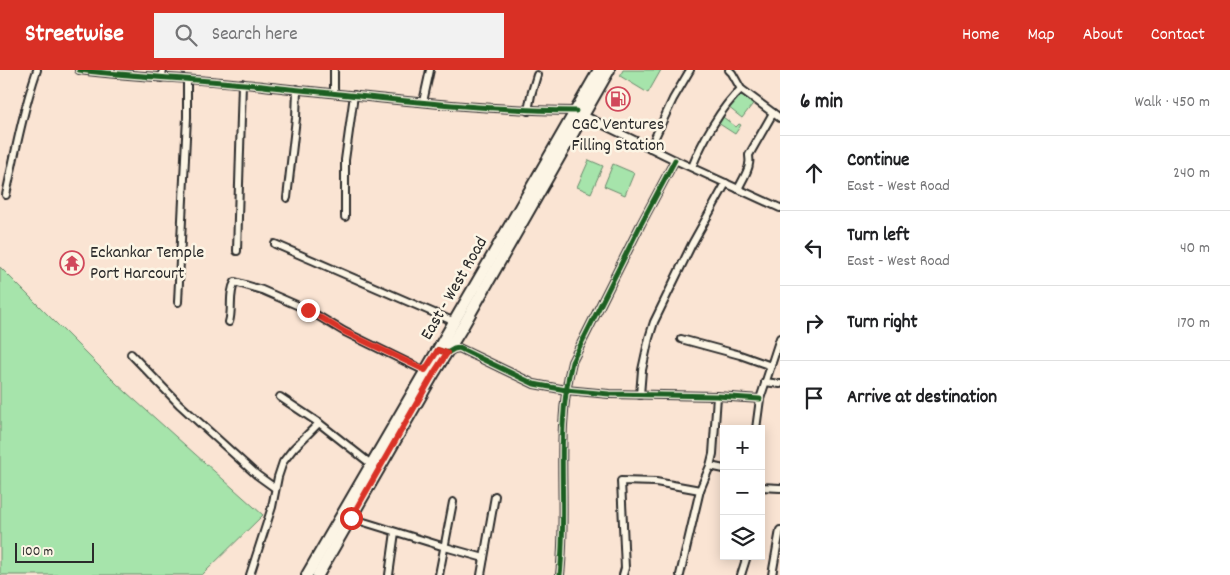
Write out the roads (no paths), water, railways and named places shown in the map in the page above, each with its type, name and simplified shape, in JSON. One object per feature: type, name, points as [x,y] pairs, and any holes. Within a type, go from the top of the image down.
[{"type":"main road","name":"East - West Road","points":[[307,575],[425,370],[443,351],[579,113],[599,70]]},
{"type":"main road","name":"East - West Road","points":[[318,575],[434,373],[455,322],[579,113],[609,70]]},
{"type":"street","points":[[6,195],[30,90],[37,70]]},
{"type":"street","points":[[79,70],[242,83],[424,102],[579,113],[780,208]]},
{"type":"street","points":[[161,78],[163,70]]},
{"type":"street","points":[[334,70],[334,93]]},
{"type":"street","points":[[424,102],[430,70]]},
{"type":"street","points":[[650,148],[673,99],[690,70]]},
{"type":"street","points":[[729,70],[741,89],[780,118]]},
{"type":"street","points":[[528,110],[538,75]]},
{"type":"street","points":[[178,302],[187,80]]},
{"type":"street","points":[[237,251],[242,83]]},
{"type":"street","points":[[692,168],[711,128],[731,99],[741,89]]},
{"type":"street","points":[[287,198],[296,118],[297,90]]},
{"type":"street","points":[[345,217],[345,160],[354,95]]},
{"type":"street","points":[[738,189],[749,166],[749,155],[773,113]]},
{"type":"street","points":[[560,575],[562,554],[561,444],[566,390],[572,362],[675,160]]},
{"type":"street","points":[[640,395],[642,370],[654,322],[692,244],[726,183]]},
{"type":"street","points":[[275,244],[455,322]]},
{"type":"street","points":[[229,322],[231,317],[232,287],[235,282],[262,290],[308,310],[345,332],[425,370]]},
{"type":"street","points":[[757,425],[764,382],[780,338]]},
{"type":"street","points":[[681,339],[740,355],[771,366]]},
{"type":"street","points":[[443,351],[459,348],[534,384],[566,390],[608,394],[717,396],[760,399]]},
{"type":"street","points":[[131,354],[179,404],[256,474],[275,488]]},
{"type":"street","points":[[764,382],[780,384]]},
{"type":"street","points":[[680,575],[700,490],[713,454],[717,396]]},
{"type":"street","points":[[280,397],[319,423],[371,464]]},
{"type":"street","points":[[250,575],[272,507],[275,488],[283,462],[297,444],[319,423]]},
{"type":"street","points":[[710,466],[720,468]]},
{"type":"street","points":[[623,575],[625,568],[621,481],[656,482],[700,490]]},
{"type":"street","points":[[765,487],[780,488]]},
{"type":"street","points":[[481,575],[495,496]]},
{"type":"street","points":[[439,575],[453,502]]},
{"type":"street","points":[[351,518],[484,558]]},
{"type":"street","points":[[772,575],[777,565],[780,530]]},
{"type":"street","points":[[389,575],[395,532]]},
{"type":"street","points":[[741,575],[746,560]]},
{"type":"place","name":"CGC Ventures Filling Station","points":[[618,99]]},
{"type":"place","name":"Eckankar Temple Port Harcourt","points":[[72,263]]}]
